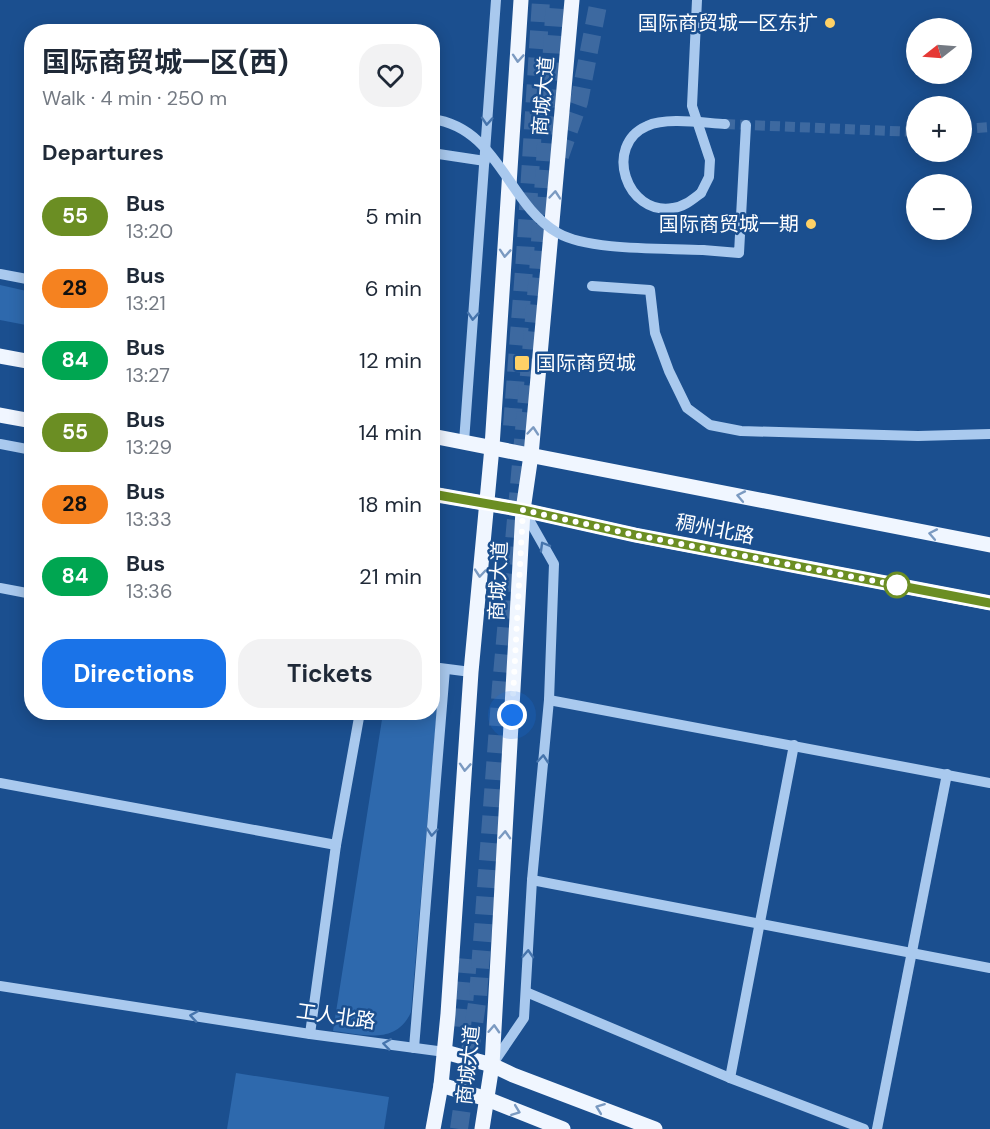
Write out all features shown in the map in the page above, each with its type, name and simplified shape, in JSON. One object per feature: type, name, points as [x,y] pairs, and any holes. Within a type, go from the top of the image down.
[{"type":"main road","name":"商城大道","points":[[433,1129],[445,1052],[471,672],[492,447],[521,0]]},
{"type":"main road","name":"商城大道","points":[[482,1129],[492,1065],[523,510],[531,455],[572,0]]},
{"type":"main road","points":[[0,356],[24,360]]},
{"type":"main road","points":[[0,415],[24,420]]},
{"type":"main road","name":"稠州北路","points":[[440,438],[990,545]]},
{"type":"main road","name":"稠州北路","points":[[440,496],[990,603]]},
{"type":"main road","name":"工人北路","points":[[445,1052],[492,1065],[655,1129]]},
{"type":"main road","points":[[441,1085],[487,1099],[563,1129]]},
{"type":"street","points":[[464,442],[496,0]]},
{"type":"street","points":[[698,0],[692,106],[710,160],[709,177],[701,193],[688,203],[673,208],[658,208],[644,202],[626,181],[623,155],[635,132],[660,122],[725,124]]},
{"type":"street","points":[[440,122],[461,129],[482,144],[499,163],[528,208],[558,234],[577,242],[595,245],[740,253],[746,125]]},
{"type":"street","points":[[440,154],[484,161]]},
{"type":"street","points":[[0,274],[24,278]]},
{"type":"street","points":[[592,286],[650,290],[655,333],[669,370],[687,408],[710,425],[741,431],[918,436],[990,434]]},
{"type":"street","points":[[0,444],[24,448]]},
{"type":"street","points":[[492,1065],[524,1018],[532,880],[549,700],[554,564],[523,510]]},
{"type":"street","points":[[0,588],[24,592]]},
{"type":"street","points":[[440,668],[471,672]]},
{"type":"street","points":[[414,1048],[445,669]]},
{"type":"street","points":[[549,700],[990,783]]},
{"type":"street","points":[[310,1034],[336,845],[359,720]]},
{"type":"street","points":[[730,1078],[794,745]]},
{"type":"street","points":[[877,1129],[946,774]]},
{"type":"street","points":[[0,783],[336,845]]},
{"type":"street","points":[[532,880],[990,968]]},
{"type":"street","name":"工人北路","points":[[0,986],[310,1034],[445,1052]]},
{"type":"street","points":[[526,992],[730,1078],[864,1129]]},
{"type":"shaded area","points":[[0,285],[24,290],[24,325],[0,320]]},
{"type":"shaded area","points":[[382,720],[436,720],[411,1012],[405,1023],[397,1030],[387,1034],[366,1035],[333,1031]]},
{"type":"shaded area","points":[[236,1073],[389,1097],[384,1129],[227,1129]]},
{"type":"tunnel","points":[[512,426],[541,0]]},
{"type":"tunnel","points":[[459,1129],[478,996],[501,686],[538,274],[555,0]]},
{"type":"tunnel","points":[[560,156],[579,102],[599,0]]},
{"type":"tunnel","points":[[725,124],[906,132]]},
{"type":"tunnel","points":[[972,128],[990,127]]},
{"type":"tunnel","points":[[462,1027],[468,959]]},
{"type":"bus line","name":"55","points":[[440,495],[990,603]]},
{"type":"place","name":"国际商贸城一区东扩","points":[[830,23]]},
{"type":"place","name":"国际商贸城一期","points":[[811,224]]},
{"type":"place","name":"国际商贸城","points":[[522,363]]},
{"type":"route","points":[[512,715],[523,510],[635,535],[901,586],[897,585]]}]
